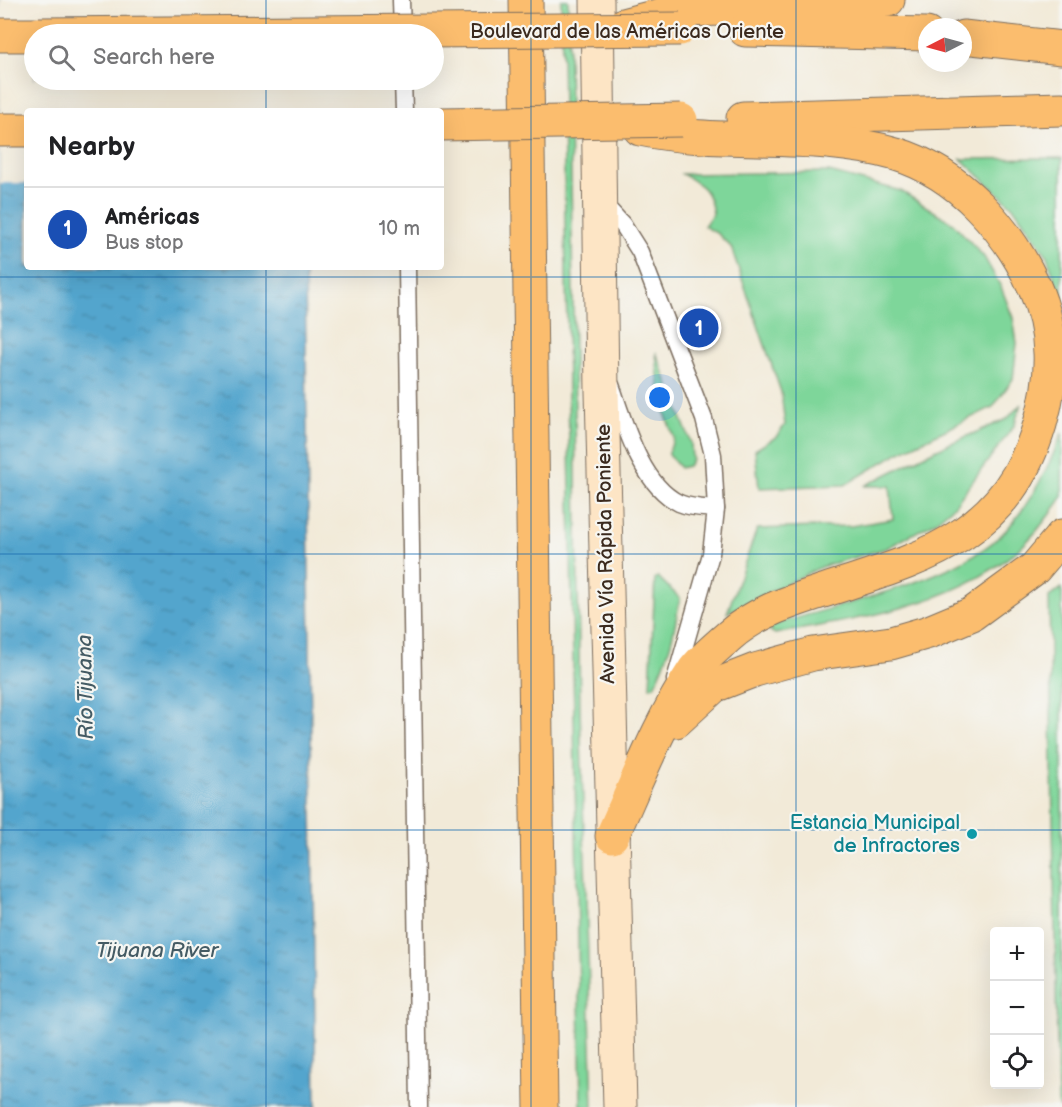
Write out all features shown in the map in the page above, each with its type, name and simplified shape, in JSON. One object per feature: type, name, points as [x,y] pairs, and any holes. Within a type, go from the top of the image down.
[{"type":"main road","points":[[526,0],[541,1107]]},
{"type":"main road","points":[[680,20],[888,0]]},
{"type":"main road","name":"Boulevard de las Américas Oriente","points":[[335,24],[602,15],[918,33]]},
{"type":"main road","name":"Avenida Vía Rápida Poniente","points":[[602,15],[599,199],[601,358],[620,1107]]},
{"type":"main road","points":[[0,35],[24,34]]},
{"type":"main road","points":[[972,38],[1062,48]]},
{"type":"main road","points":[[681,128],[1062,109]]},
{"type":"main road","points":[[444,124],[605,121],[862,146],[899,155],[928,168],[961,191],[996,222],[1021,257],[1041,301],[1052,345],[1048,396],[1034,442],[1013,482],[990,513],[962,537],[929,552],[773,608],[745,622],[695,668],[657,738],[612,836]]},
{"type":"main road","points":[[0,130],[24,130]]},
{"type":"main road","points":[[657,738],[714,686],[745,674],[813,654],[891,643],[929,632],[972,614],[1035,568],[1062,536]]},
{"type":"lane","points":[[401,0],[402,24]]},
{"type":"lane","points":[[403,90],[404,108]]},
{"type":"lane","points":[[599,199],[623,225],[640,252],[704,419],[715,472],[716,509],[711,554],[702,593],[657,738]]},
{"type":"lane","points":[[407,270],[419,1107]]},
{"type":"lane","points":[[601,358],[631,440],[645,468],[665,494],[679,503],[696,508],[716,509]]},
{"type":"green space","points":[[561,0],[568,0],[580,708],[593,1107],[581,1107]]},
{"type":"green space","points":[[1062,158],[1062,298],[1046,254],[1015,209],[961,159]]},
{"type":"green space","points":[[829,172],[901,191],[953,223],[984,257],[1001,287],[1013,318],[1017,343],[1013,379],[993,407],[898,453],[845,485],[759,488],[755,450],[776,437],[785,425],[781,392],[731,247],[718,234],[704,226],[713,213],[707,193],[700,185],[682,174]]},
{"type":"green space","points":[[656,352],[691,443],[692,459],[688,466],[680,468],[668,454],[674,438],[660,399]]},
{"type":"green space","points":[[1021,404],[1014,426],[955,505],[935,522],[887,548],[821,567],[727,613],[757,529],[851,526],[893,519],[890,486],[864,486],[935,450],[1007,419]]},
{"type":"green space","points":[[1062,433],[1061,500],[1021,547],[992,570],[959,587],[886,612],[775,634],[770,631],[773,625],[864,599],[931,576],[962,562],[988,546],[1008,528],[1025,506],[1045,471]]},
{"type":"green space","points":[[658,577],[680,598],[668,654],[654,686],[650,687],[655,578]]},
{"type":"green space","points":[[1062,588],[1062,1107],[1058,1107],[1049,597]]},
{"type":"water","name":"Tijuana River","points":[[0,0],[24,24],[24,90],[32,90],[28,108],[24,108],[24,270],[305,270],[316,1107],[0,1107]]},
{"type":"pier","points":[[0,0],[306,0],[306,24],[24,24],[24,90],[306,90],[307,108],[24,108],[24,183],[0,183]]},
{"type":"place","name":"Américas","points":[[699,328]]},
{"type":"place","name":"Estancia Municipal de Infractores","points":[[972,834]]},
{"type":"water label","name":"Río Tijuana","points":[[85,687]]}]
